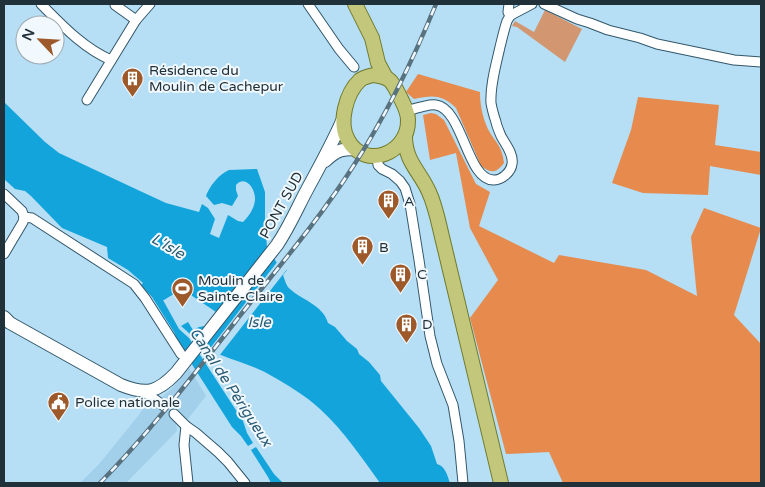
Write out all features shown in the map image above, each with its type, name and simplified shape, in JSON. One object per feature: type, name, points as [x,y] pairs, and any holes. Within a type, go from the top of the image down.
[{"type":"main road","points":[[355,4],[372,38],[378,63],[385,76],[395,86],[407,112],[408,121],[405,136],[407,154],[428,191],[443,241],[501,483]]},
{"type":"main road","points":[[372,38],[372,58],[368,72],[354,88],[347,103],[343,119],[345,134],[348,141],[361,153],[382,155],[406,165],[428,191]]},
{"type":"main road","points":[[364,77],[374,75],[385,76]]},
{"type":"main road","name":"PONT SUD","points":[[143,391],[160,388],[176,374],[277,245],[291,222],[343,119]]},
{"type":"main road","points":[[382,155],[396,147],[405,136]]},
{"type":"main road","name":"PONT SUD","points":[[318,169],[335,152],[355,149]]},
{"type":"main road","points":[[6,320],[121,385],[132,390],[143,391]]},
{"type":"street","points":[[41,4],[74,37],[102,57],[111,60]]},
{"type":"street","points":[[116,4],[136,20]]},
{"type":"street","points":[[87,100],[136,20],[150,4]]},
{"type":"street","points":[[308,4],[354,67]]},
{"type":"street","points":[[509,4],[508,12],[510,16]]},
{"type":"street","points":[[407,112],[436,105],[443,108],[450,114],[466,144],[476,169],[482,175],[494,180],[502,178],[508,173],[512,163],[510,153],[500,134],[491,105],[492,86],[506,24],[510,16],[532,4]]},
{"type":"street","points":[[544,4],[608,30],[657,44],[734,60],[761,62]]},
{"type":"street","points":[[382,155],[378,165],[400,180],[410,204],[430,336],[437,364],[453,405],[463,483]]},
{"type":"street","points":[[4,193],[22,211],[24,217],[4,254]]},
{"type":"street","points":[[24,217],[32,218],[134,284],[181,354]]},
{"type":"street","points":[[143,391],[164,406]]},
{"type":"street","points":[[174,414],[228,462],[245,483]]},
{"type":"street","points":[[186,426],[184,445],[188,483]]},
{"type":"shaded area","points":[[545,10],[582,29],[565,62],[517,27],[512,26],[515,21],[534,32]]},
{"type":"shaded area","points":[[418,74],[480,92],[485,123],[500,147],[503,157],[504,163],[499,169],[491,171],[481,166],[456,108],[451,103],[437,97],[414,99],[406,92]]},
{"type":"shaded area","points":[[638,97],[719,105],[715,145],[761,152],[761,175],[710,166],[708,195],[643,193],[612,183],[631,130]]},
{"type":"shaded area","points":[[431,113],[444,120],[476,184],[490,192],[479,226],[554,263],[559,255],[646,270],[697,296],[691,237],[704,208],[761,228],[734,315],[761,344],[761,483],[563,483],[549,452],[506,454],[470,318],[498,280],[470,228],[456,153],[430,160],[423,115]]},
{"type":"shaded area","points":[[188,366],[206,396],[187,420],[181,416],[176,422],[177,431],[126,483],[80,483],[100,463],[146,405],[155,405],[173,387]]},
{"type":"water","name":"Isle","points":[[4,102],[59,153],[166,203],[199,212],[202,204],[208,208],[215,219],[210,234],[219,238],[228,215],[243,222],[252,209],[255,196],[250,185],[243,181],[236,185],[238,196],[232,206],[222,203],[214,205],[206,196],[209,189],[218,178],[229,170],[257,169],[265,192],[267,247],[277,263],[287,270],[283,275],[288,286],[295,293],[317,307],[328,323],[335,327],[357,349],[359,354],[380,375],[381,381],[431,446],[437,464],[444,469],[450,483],[380,483],[337,426],[309,400],[264,372],[215,352],[181,326],[188,322],[193,330],[205,326],[216,312],[182,289],[163,300],[179,329],[189,338],[243,421],[253,443],[248,446],[232,427],[179,344],[174,332],[152,297],[141,285],[143,283],[128,270],[108,258],[107,247],[62,228],[31,196],[25,191],[15,189],[4,179]]},
{"type":"water","points":[[256,447],[274,474],[283,483],[271,483],[251,450]]},
{"type":"pier","points":[[278,261],[288,268],[219,356],[208,351]]},
{"type":"railway","points":[[100,483],[153,425],[297,245],[341,185],[366,146],[409,66],[436,4]]},
{"type":"place","name":"Résidence du Moulin de Cachepur","points":[[133,97]]},
{"type":"place","name":"A","points":[[388,220]]},
{"type":"place","name":"B","points":[[363,266]]},
{"type":"place","name":"C","points":[[401,293]]},
{"type":"place","name":"Moulin de Sainte-Claire","points":[[182,307]]},
{"type":"place","name":"D","points":[[406,343]]},
{"type":"place","name":"Police nationale","points":[[59,421]]},
{"type":"water label","name":"L'Isle","points":[[168,246]]},
{"type":"water label","name":"Canal de Périgueux","points":[[231,387]]}]
